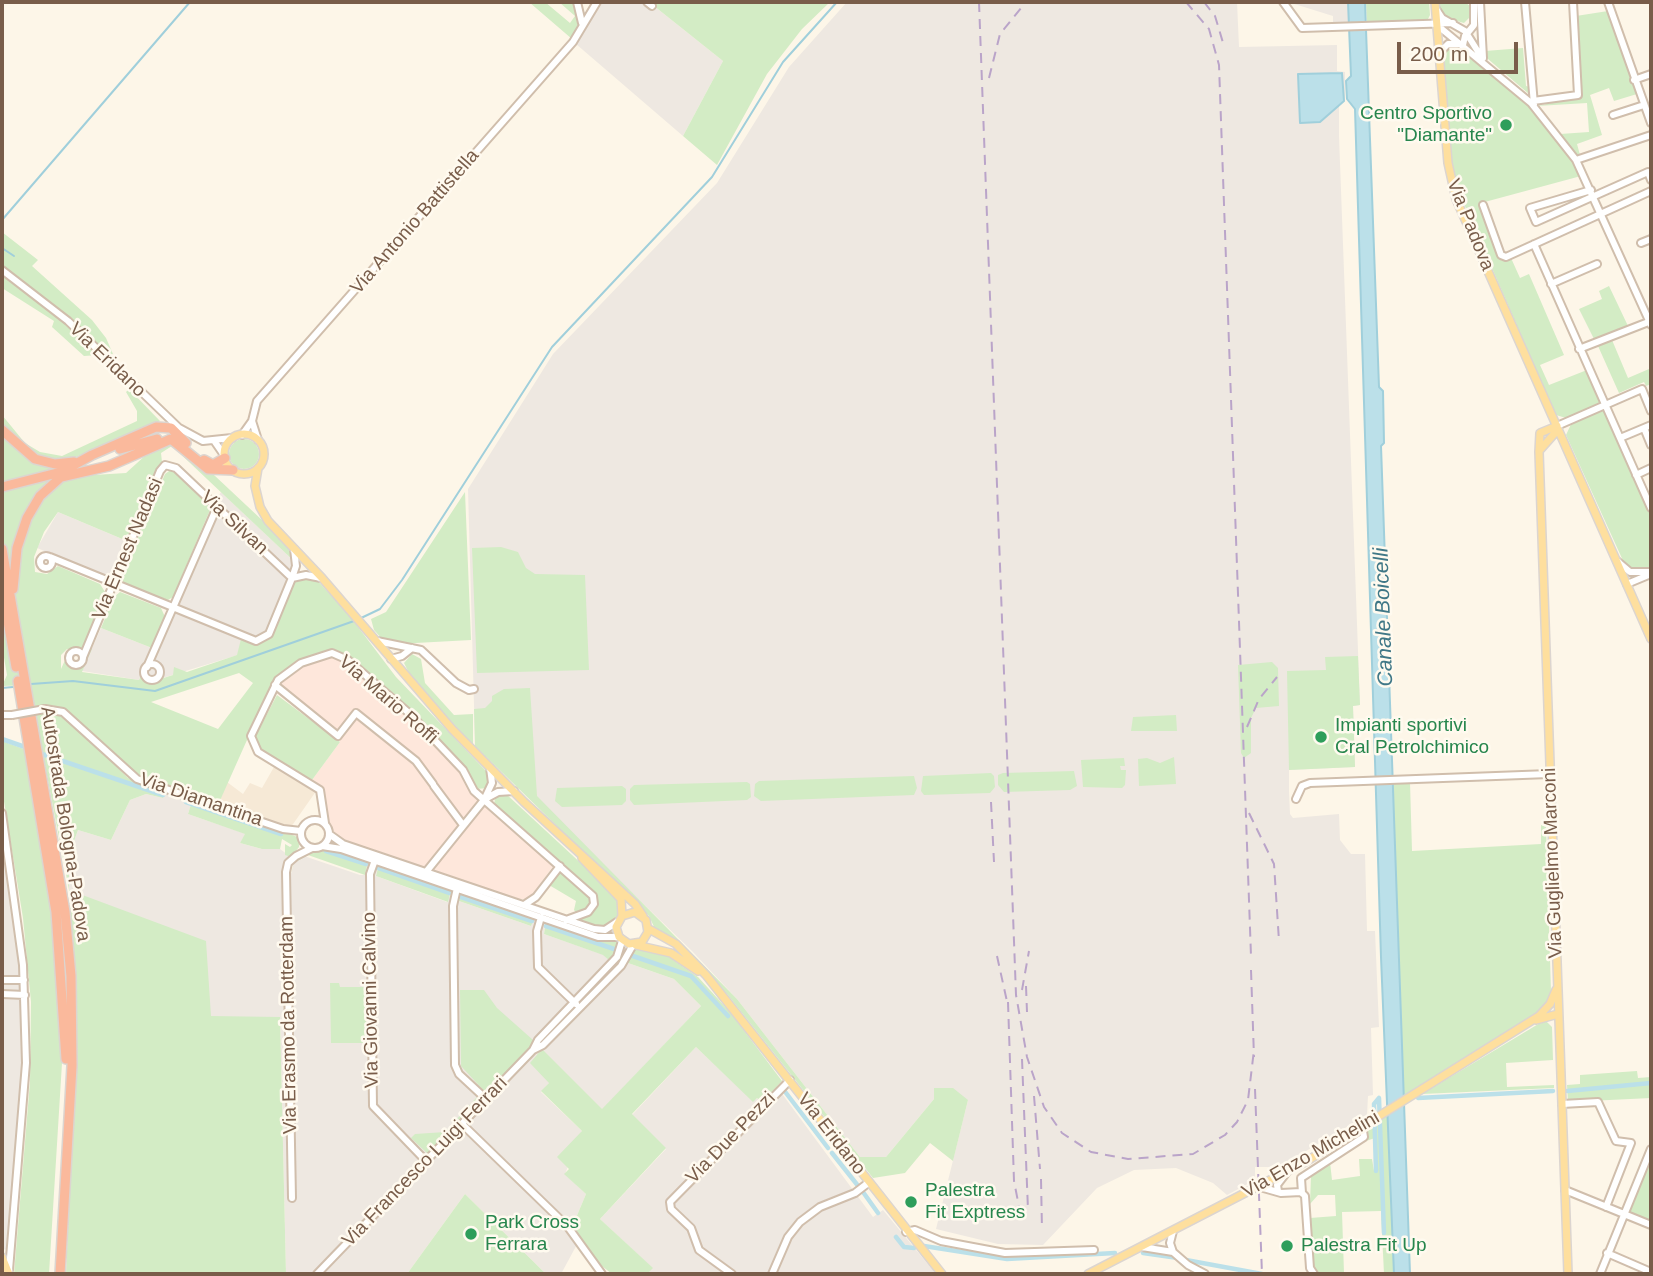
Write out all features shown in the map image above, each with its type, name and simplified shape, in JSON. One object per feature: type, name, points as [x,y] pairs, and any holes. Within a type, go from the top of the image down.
[{"type":"highway","points":[[61,472],[159,426],[173,430],[210,465],[219,464],[225,456]]},
{"type":"highway","points":[[2,430],[35,459],[60,464],[82,460]]},
{"type":"highway","points":[[61,472],[109,466],[171,439]]},
{"type":"highway","points":[[4,487],[61,472],[132,445],[171,439],[208,469],[237,472]]},
{"type":"highway","points":[[27,695],[13,591],[17,548],[27,518],[40,496],[57,479],[75,472]]},
{"type":"highway","name":"Autostrada Bologna-Padova","points":[[2,549],[65,912],[71,976],[72,1066],[60,1274]]},
{"type":"highway","name":"Autostrada Bologna-Padova","points":[[2,587],[54,899],[62,977],[67,1066],[54,1274]]},
{"type":"highway","points":[[2,597],[9,628]]},
{"type":"main road","name":"Via Padova","points":[[1435,5],[1452,187],[1651,639]]},
{"type":"main road","name":"Via Padova","points":[[1540,433],[1548,419],[1543,396]]},
{"type":"main road","points":[[1540,433],[1557,426]]},
{"type":"main road","points":[[1539,452],[1555,433],[1557,426]]},
{"type":"main road","name":"Via Guglielmo Marconi","points":[[1540,433],[1549,774],[1568,1274]]},
{"type":"main road","points":[[255,486],[237,472],[225,456],[232,438],[242,435],[258,440],[264,454],[255,486],[262,514],[490,768],[635,904],[649,929],[645,939],[634,944]]},
{"type":"main road","points":[[1546,441],[1557,442],[1567,450]]},
{"type":"main road","points":[[237,472],[258,468]]},
{"type":"main road","points":[[580,855],[618,895],[622,903],[619,919],[621,939]]},
{"type":"main road","points":[[619,919],[635,912],[643,916]]},
{"type":"main road","name":"Via Eridano","points":[[649,929],[679,947],[721,994],[863,1187],[942,1274]]},
{"type":"main road","name":"Via Eridano","points":[[621,939],[681,958],[721,994]]},
{"type":"main road","name":"Via Enzo Michelini","points":[[1088,1274],[1260,1187],[1317,1155],[1528,1023],[1552,1001],[1557,986]]},
{"type":"main road","points":[[1542,1013],[1558,1014]]},
{"type":"main road","name":"Via Enzo Michelini","points":[[1528,1023],[1558,1014]]},
{"type":"main road","points":[[1550,1018],[1556,1023],[1559,1032]]},
{"type":"main road","points":[[2,1257],[9,1272]]},
{"type":"street","name":"Via Antonio Battistella","points":[[582,25],[579,2],[597,2]]},
{"type":"street","name":"Via Antonio Battistella","points":[[242,435],[252,421],[257,401],[573,42],[597,2]]},
{"type":"street","points":[[1283,2],[1300,28],[1468,23],[1475,13]]},
{"type":"street","points":[[1465,47],[1467,34],[1474,25],[1474,2]]},
{"type":"street","points":[[1480,2],[1483,60]]},
{"type":"street","points":[[1525,2],[1533,103]]},
{"type":"street","points":[[1533,103],[1570,98],[1579,92],[1573,2]]},
{"type":"street","points":[[1608,2],[1651,123]]},
{"type":"street","points":[[1435,5],[1441,17],[1467,34],[1483,60]]},
{"type":"street","points":[[1437,25],[1533,103],[1576,160],[1651,323],[1579,349]]},
{"type":"street","points":[[1477,48],[1483,38]]},
{"type":"street","points":[[1439,53],[1448,44],[1477,48]]},
{"type":"street","points":[[1634,80],[1651,74]]},
{"type":"street","points":[[1614,115],[1644,105]]},
{"type":"street","points":[[1576,160],[1651,135]]},
{"type":"street","points":[[1592,193],[1530,208],[1536,222],[1592,193],[1648,172],[1651,180]]},
{"type":"street","points":[[1651,191],[1534,244],[1651,508]]},
{"type":"street","name":"Via Padova","points":[[1483,205],[1500,254],[1506,257],[1534,244]]},
{"type":"street","points":[[1641,243],[1651,239]]},
{"type":"street","points":[[1552,284],[1597,264]]},
{"type":"street","name":"Via Eridano","points":[[2,270],[68,321],[170,420],[197,439],[215,442]]},
{"type":"street","points":[[1557,426],[1642,389],[1651,411]]},
{"type":"street","points":[[252,421],[258,440]]},
{"type":"street","points":[[1620,438],[1651,425]]},
{"type":"street","points":[[1644,428],[1651,445]]},
{"type":"street","points":[[225,456],[215,442],[232,438]]},
{"type":"street","name":"Via Ernest Nadasi","points":[[80,654],[89,644],[160,471],[167,465],[176,468]]},
{"type":"street","name":"Via Silvan","points":[[176,468],[296,575]]},
{"type":"street","points":[[1636,475],[1651,468]]},
{"type":"street","points":[[156,651],[159,676],[151,680],[145,675],[146,667],[156,651],[217,507]]},
{"type":"street","points":[[293,547],[296,575]]},
{"type":"street","points":[[51,560],[62,562],[248,640],[260,641],[268,634],[296,575],[310,565]]},
{"type":"street","points":[[1617,561],[1630,572],[1651,573]]},
{"type":"street","points":[[1627,584],[1629,579],[1641,573]]},
{"type":"street","points":[[1627,584],[1651,573]]},
{"type":"street","points":[[296,575],[322,578]]},
{"type":"street","points":[[373,638],[403,651]]},
{"type":"street","points":[[391,659],[412,648],[430,655],[456,683],[469,690],[474,689]]},
{"type":"street","points":[[403,651],[403,674]]},
{"type":"street","name":"Via Mario Roffi","points":[[324,823],[323,794],[260,754],[254,747],[253,730],[275,685],[304,662],[327,653],[343,656],[422,726],[463,770],[471,788],[595,899],[585,915],[566,920]]},
{"type":"street","points":[[146,667],[151,665],[158,668]]},
{"type":"street","name":"Via Mario Roffi","points":[[275,685],[338,736],[356,713],[417,762],[463,825]]},
{"type":"street","name":"Via Diamantina","points":[[2,715],[45,709],[63,712],[137,779],[283,829],[301,831]]},
{"type":"street","points":[[426,872],[484,800],[492,782],[490,768]]},
{"type":"street","points":[[1296,799],[1303,784],[1310,783],[1549,774]]},
{"type":"street","points":[[484,800],[498,792],[514,792]]},
{"type":"street","points":[[312,848],[302,841],[301,831],[322,810]]},
{"type":"street","points":[[2,813],[24,980],[24,1090],[9,1272]]},
{"type":"street","points":[[312,820],[324,823],[329,834],[343,844],[523,905],[598,937],[621,939]]},
{"type":"street","points":[[322,846],[329,834]]},
{"type":"street","name":"Via Erasmo da Rotterdam","points":[[292,1198],[286,872],[288,863],[296,856],[302,841]]},
{"type":"street","points":[[296,856],[312,848],[330,846],[598,930],[610,928],[619,919]]},
{"type":"street","name":"Via Giovanni Calvino","points":[[374,860],[370,874],[373,1107],[426,1161]]},
{"type":"street","points":[[523,905],[536,897],[560,866]]},
{"type":"street","points":[[457,888],[453,901],[455,1068],[486,1099]]},
{"type":"street","points":[[536,897],[541,914],[537,932],[538,967],[577,1005]]},
{"type":"street","name":"Via Francesco Luigi Ferrari","points":[[618,963],[621,939]]},
{"type":"street","name":"Via Francesco Luigi Ferrari","points":[[317,1274],[533,1050],[537,1040],[577,1005],[634,944]]},
{"type":"street","points":[[2,980],[24,980]]},
{"type":"street","points":[[2,994],[24,995]]},
{"type":"street","name":"Via Due Pezzi","points":[[732,1274],[699,1250],[691,1228],[671,1209],[674,1198],[778,1089],[788,1082]]},
{"type":"street","points":[[1562,1104],[1598,1102],[1616,1142],[1631,1143],[1606,1207]]},
{"type":"street","points":[[462,1124],[568,1227],[602,1274]]},
{"type":"street","points":[[1314,1274],[1310,1268],[1306,1200],[1302,1193],[1301,1178],[1364,1137],[1363,1131]]},
{"type":"street","points":[[1600,1274],[1651,1149]]},
{"type":"street","points":[[1278,1191],[1277,1185],[1287,1172]]},
{"type":"street","points":[[772,1274],[796,1225],[820,1206],[863,1187]]},
{"type":"street","points":[[1260,1187],[1302,1193]]},
{"type":"street","points":[[1565,1190],[1651,1225]]},
{"type":"street","points":[[906,1232],[915,1230],[940,1241],[1005,1253],[1094,1250]]},
{"type":"street","points":[[1173,1231],[1170,1243],[1173,1252],[1188,1265],[1205,1274]]},
{"type":"street","points":[[1140,1247],[1173,1252]]},
{"type":"street","points":[[1607,1253],[1651,1272]]},
{"type":"shaded area","points":[[602,2],[649,2],[723,61],[683,136],[576,44],[585,31],[586,21]]},
{"type":"shaded area","points":[[847,2],[1237,2],[1239,47],[1337,45],[1337,71],[1345,72],[1345,101],[1339,106],[1339,136],[1360,705],[1353,706],[1355,767],[1289,770],[1289,791],[1290,814],[1293,818],[1339,814],[1340,840],[1351,854],[1365,854],[1367,931],[1375,931],[1379,1027],[1371,1028],[1373,1095],[1368,1096],[1367,1115],[1279,1167],[1255,1167],[1255,1180],[1227,1195],[1213,1183],[1176,1168],[1134,1170],[1097,1188],[1043,1245],[998,1244],[936,1229],[968,1100],[934,1099],[886,1157],[860,1157],[737,999],[692,951],[475,741],[468,489],[553,354],[717,183],[789,67]]},
{"type":"shaded area","points":[[1288,2],[1348,2],[1350,22],[1333,23],[1333,16]]},
{"type":"shaded area","points":[[221,492],[296,563],[297,580],[291,586],[271,636],[258,644],[243,642],[238,655],[156,680],[147,680],[142,673],[139,680],[82,671],[101,628],[152,648],[210,510]]},
{"type":"shaded area","points":[[58,512],[127,541],[111,578],[37,548]]},
{"type":"shaded area","points":[[337,652],[416,716],[473,786],[557,861],[529,899],[519,899],[344,840],[333,831],[325,813],[326,798],[312,780],[340,742],[270,688],[298,663]]},
{"type":"shaded area","points":[[278,760],[319,787],[291,827],[218,805],[227,782],[243,794],[250,783],[262,788]]},
{"type":"shaded area","points":[[165,791],[192,801],[188,814],[246,834],[240,843],[262,849],[280,849],[295,860],[289,870],[290,877],[294,863],[304,856],[360,875],[365,875],[368,861],[379,864],[376,876],[447,902],[451,889],[461,892],[459,901],[531,926],[535,917],[546,921],[544,934],[604,955],[610,961],[628,963],[674,979],[701,1006],[602,1110],[542,1050],[549,1083],[541,1092],[582,1131],[565,1174],[586,1194],[573,1225],[581,1237],[561,1274],[546,1274],[465,1194],[407,1274],[286,1274],[280,1017],[211,1017],[69,890],[69,855],[78,830],[111,840],[130,800],[146,794],[163,798]]},
{"type":"shaded area","points":[[2,841],[22,987],[23,1061],[8,1250],[2,1249]]},
{"type":"shaded area","points":[[696,1047],[753,1101],[757,1098],[762,1102],[777,1087],[873,1217],[883,1210],[936,1274],[647,1274],[652,1268],[600,1219],[666,1149],[632,1115]]},
{"type":"green space","points":[[529,2],[545,2],[570,23],[575,16],[559,2],[574,2],[580,20],[572,39]]},
{"type":"green space","points":[[649,2],[830,2],[802,29],[767,74],[717,165],[683,136],[723,61]]},
{"type":"green space","points":[[1366,2],[1429,2],[1430,15],[1427,21],[1367,24]]},
{"type":"green space","points":[[1439,2],[1465,2],[1471,7],[1472,15],[1464,23],[1446,18],[1441,13]]},
{"type":"green space","points":[[1608,11],[1637,94],[1614,101],[1609,88],[1590,95],[1602,135],[1577,144],[1580,155],[1576,157],[1560,134],[1589,132],[1587,103],[1537,106],[1582,97],[1576,16]]},
{"type":"green space","points":[[1447,46],[1461,46],[1534,110],[1573,159],[1581,176],[1481,203],[1502,261],[1511,258],[1520,278],[1529,274],[1564,355],[1540,365],[1549,385],[1587,370],[1602,402],[1566,418],[1556,415],[1457,188],[1452,167],[1443,49]]},
{"type":"green space","points":[[1523,48],[1529,94],[1488,59],[1485,51]]},
{"type":"green space","points":[[2,232],[38,260],[32,266],[92,320],[106,338],[113,354],[84,356],[52,327],[54,321],[2,288]]},
{"type":"green space","points":[[1609,286],[1628,326],[1594,339],[1579,309],[1602,299],[1599,291]]},
{"type":"green space","points":[[1612,340],[1628,378],[1649,369],[1651,384],[1646,386],[1644,382],[1619,393],[1598,346]]},
{"type":"green space","points":[[129,389],[160,421],[71,459],[77,476],[126,473],[158,444],[168,441],[203,470],[214,475],[262,520],[293,553],[296,563],[172,446],[161,453],[162,462],[127,541],[58,512],[44,532],[34,557],[35,572],[47,574],[58,566],[100,584],[105,592],[82,649],[67,649],[61,655],[61,669],[66,658],[70,665],[79,666],[89,648],[92,649],[82,672],[139,680],[143,672],[147,680],[154,681],[173,675],[174,667],[187,672],[237,655],[241,639],[258,644],[271,636],[294,582],[306,577],[316,579],[349,615],[396,677],[486,771],[490,779],[488,788],[476,789],[469,777],[352,661],[330,651],[272,684],[218,805],[138,777],[65,709],[51,705],[33,707],[30,685],[2,686],[7,675],[2,646],[2,415],[25,443],[40,452],[62,456],[137,421],[137,411],[126,392]],"holes":[[[239,673],[253,683],[218,729],[151,702]]]},
{"type":"green space","points":[[1605,407],[1651,511],[1651,570],[1635,571],[1625,565],[1566,435],[1572,422]]},
{"type":"green space","points":[[244,439],[255,443],[259,454],[255,465],[244,469],[233,465],[229,454],[233,443]]},
{"type":"green space","points":[[172,469],[208,503],[210,510],[173,597],[168,600],[124,584],[121,576],[165,474]]},
{"type":"green space","points":[[465,492],[471,640],[397,644],[383,640],[374,630],[371,619],[386,612]]},
{"type":"green space","points":[[501,547],[518,552],[526,568],[535,574],[585,575],[589,670],[477,673],[472,548]]},
{"type":"green space","points":[[120,592],[161,608],[165,617],[152,648],[101,628],[114,597]]},
{"type":"green space","points":[[412,654],[421,659],[425,683],[454,715],[473,714],[473,745],[411,677],[404,663]]},
{"type":"green space","name":"Impianti sportivi Cral Petrolchimico","points":[[1358,656],[1360,705],[1353,706],[1355,767],[1289,770],[1287,671],[1326,670],[1325,657]]},
{"type":"green space","points":[[1272,662],[1278,668],[1279,706],[1256,708],[1251,718],[1251,753],[1244,758],[1241,753],[1238,665]]},
{"type":"green space","points":[[530,688],[537,796],[737,999],[860,1157],[886,1157],[934,1099],[934,1088],[953,1088],[968,1100],[953,1161],[930,1143],[905,1173],[873,1178],[727,994],[675,939],[656,931],[649,916],[475,746],[474,709],[485,708],[492,701],[492,696],[504,689]]},
{"type":"green space","points":[[277,695],[340,742],[312,780],[261,750],[256,743],[255,737]]},
{"type":"green space","points":[[59,712],[69,719],[128,778],[165,791],[163,798],[146,794],[130,800],[111,840],[78,830],[69,855],[69,890],[35,713]]},
{"type":"green space","points":[[1176,715],[1177,731],[1131,731],[1133,717]]},
{"type":"green space","points":[[2,741],[24,749],[50,897],[62,1063],[49,1274],[14,1274],[30,1082],[31,1002],[23,918],[2,789]]},
{"type":"green space","points":[[1174,757],[1176,784],[1139,786],[1138,759],[1147,758],[1160,763]]},
{"type":"green space","points":[[1124,758],[1125,766],[1120,766],[1121,770],[1126,770],[1125,785],[1122,788],[1083,787],[1081,760]]},
{"type":"green space","points":[[1074,771],[1077,786],[1070,790],[1004,792],[998,785],[998,775],[1003,773]]},
{"type":"green space","points":[[991,773],[995,787],[990,793],[924,795],[921,791],[923,776]]},
{"type":"green space","points":[[914,776],[917,788],[914,795],[761,801],[754,796],[755,784],[759,781]]},
{"type":"green space","points":[[1410,782],[1412,851],[1541,844],[1541,825],[1546,827],[1551,992],[1550,1000],[1537,1013],[1404,1096],[1392,783]]},
{"type":"green space","points":[[750,784],[751,797],[747,800],[634,805],[630,800],[630,789],[634,785]]},
{"type":"green space","points":[[622,786],[626,789],[626,801],[622,805],[562,807],[555,801],[557,788]]},
{"type":"green space","points":[[505,793],[612,892],[619,902],[620,911],[615,920],[605,927],[577,921],[586,916],[596,900],[494,807],[495,797]]},
{"type":"green space","points":[[192,801],[295,836],[299,838],[299,847],[291,857],[285,855],[285,844],[290,847],[292,845],[282,839],[280,849],[262,849],[240,843],[245,834],[188,814]]},
{"type":"green space","points":[[325,847],[368,861],[365,875],[308,855],[294,863],[307,851]]},
{"type":"green space","points":[[379,864],[451,889],[448,902],[376,876]]},
{"type":"green space","points":[[558,873],[565,873],[591,896],[592,902],[582,914],[578,915],[574,910],[576,901],[549,885]]},
{"type":"green space","points":[[69,890],[206,941],[211,1016],[280,1017],[286,1274],[66,1274],[77,1022]]},
{"type":"green space","points":[[461,892],[535,917],[531,926],[459,901]]},
{"type":"green space","points":[[546,921],[602,940],[617,941],[618,948],[610,961],[603,955],[544,934]]},
{"type":"green space","points":[[639,948],[663,953],[698,977],[730,1012],[782,1081],[762,1102],[757,1098],[753,1102],[696,1047],[632,1114],[666,1148],[600,1219],[653,1268],[647,1274],[612,1274],[597,1262],[573,1225],[586,1194],[564,1174],[569,1169],[557,1157],[582,1131],[541,1091],[549,1083],[530,1063],[542,1049],[602,1109],[701,1006],[674,979],[628,963],[632,951]]},
{"type":"green space","points":[[330,983],[339,983],[340,987],[366,987],[366,1043],[331,1043]]},
{"type":"green space","points":[[460,990],[484,990],[497,1008],[533,1040],[530,1048],[486,1093],[461,1066]]},
{"type":"green space","points":[[1545,1020],[1552,1027],[1553,1060],[1506,1063],[1507,1087],[1554,1085],[1554,1088],[1422,1094]]},
{"type":"green space","points":[[1637,1071],[1638,1078],[1651,1077],[1651,1098],[1568,1102],[1567,1085],[1580,1084],[1580,1075]]},
{"type":"green space","points":[[477,1097],[480,1100],[428,1154],[411,1138],[415,1134],[445,1132]]},
{"type":"green space","points":[[1389,1115],[1394,1274],[1384,1274],[1381,1211],[1342,1212],[1344,1273],[1316,1272],[1313,1268],[1310,1218],[1336,1216],[1335,1195],[1318,1195],[1310,1204],[1311,1175],[1330,1162],[1332,1180],[1360,1176],[1359,1159],[1372,1159],[1374,1171],[1378,1171],[1375,1138],[1366,1141],[1365,1130]]},
{"type":"green space","points":[[1651,1160],[1651,1221],[1629,1211]]},
{"type":"green space","name":"Park Cross Ferrara","points":[[465,1194],[546,1274],[407,1274]]},
{"type":"water","name":"Canale Boicelli","points":[[1348,2],[1365,2],[1379,387],[1383,391],[1384,443],[1381,446],[1410,1274],[1394,1274],[1381,957],[1355,109],[1347,99],[1346,81],[1351,76]]},
{"type":"water","points":[[1342,73],[1344,101],[1320,122],[1300,123],[1298,74]]},
{"type":"waterway","points":[[2,220],[190,2]]},
{"type":"waterway","points":[[359,619],[380,609],[402,580],[552,347],[712,177],[783,62],[837,2]]},
{"type":"waterway","points":[[2,248],[14,256]]},
{"type":"waterway","points":[[31,684],[73,681],[155,691],[354,621]]},
{"type":"waterway","points":[[2,688],[13,687]]},
{"type":"waterway","points":[[2,739],[25,747]]},
{"type":"waterway","points":[[42,754],[163,795]]},
{"type":"waterway","points":[[186,802],[281,834]]},
{"type":"waterway","points":[[326,851],[366,864]]},
{"type":"waterway","points":[[378,868],[449,893]]},
{"type":"waterway","points":[[461,897],[532,921]]},
{"type":"waterway","points":[[546,926],[617,950]]},
{"type":"waterway","points":[[630,955],[691,976],[728,1016]]},
{"type":"waterway","points":[[1567,1091],[1651,1083]]},
{"type":"waterway","points":[[783,1089],[828,1148]]},
{"type":"waterway","points":[[1418,1098],[1553,1091]]},
{"type":"waterway","points":[[1376,1171],[1374,1104],[1379,1098],[1384,1233]]},
{"type":"waterway","points":[[832,1153],[859,1187]]},
{"type":"waterway","points":[[863,1192],[878,1213]]},
{"type":"waterway","points":[[896,1237],[904,1247],[914,1248]]},
{"type":"waterway","points":[[924,1246],[1007,1259],[1115,1253]]},
{"type":"waterway","points":[[1143,1253],[1178,1258]]},
{"type":"waterway","points":[[1186,1260],[1262,1274]]},
{"type":"railway","points":[[979,2],[1016,995],[1027,1057],[1044,1107],[1062,1133],[1091,1152],[1128,1159],[1193,1154],[1225,1135],[1237,1122],[1248,1100],[1254,1050]]},
{"type":"railway","points":[[989,78],[1000,34],[1026,2]]},
{"type":"railway","points":[[1186,2],[1209,29],[1219,65],[1251,956]]},
{"type":"railway","points":[[1204,2],[1215,16],[1224,46]]},
{"type":"railway","points":[[1247,727],[1259,699],[1277,677]]},
{"type":"railway","points":[[991,802],[994,862]]},
{"type":"railway","points":[[1249,813],[1274,864],[1279,941]]},
{"type":"railway","points":[[1022,990],[1029,951]]},
{"type":"railway","points":[[997,956],[1008,1006]]},
{"type":"railway","points":[[1251,970],[1254,1057]]},
{"type":"railway","points":[[1026,986],[1027,1012]]},
{"type":"railway","points":[[1008,1002],[1014,1181],[1022,1222]]},
{"type":"railway","points":[[1022,1059],[1028,1210]]},
{"type":"railway","points":[[1255,1089],[1262,1274]]},
{"type":"railway","points":[[1034,1096],[1040,1169]]},
{"type":"railway","points":[[1041,1179],[1042,1230]]},
{"type":"place","name":"Centro Sportivo \"Diamante\"","points":[[1506,125]]},
{"type":"place","name":"Impianti sportivi Cral Petrolchimico","points":[[1321,737]]},
{"type":"place","name":"Palestra Fit Exptress","points":[[911,1202]]},
{"type":"place","name":"Park Cross Ferrara","points":[[471,1234]]},
{"type":"place","name":"Palestra Fit Up","points":[[1287,1246]]}]
